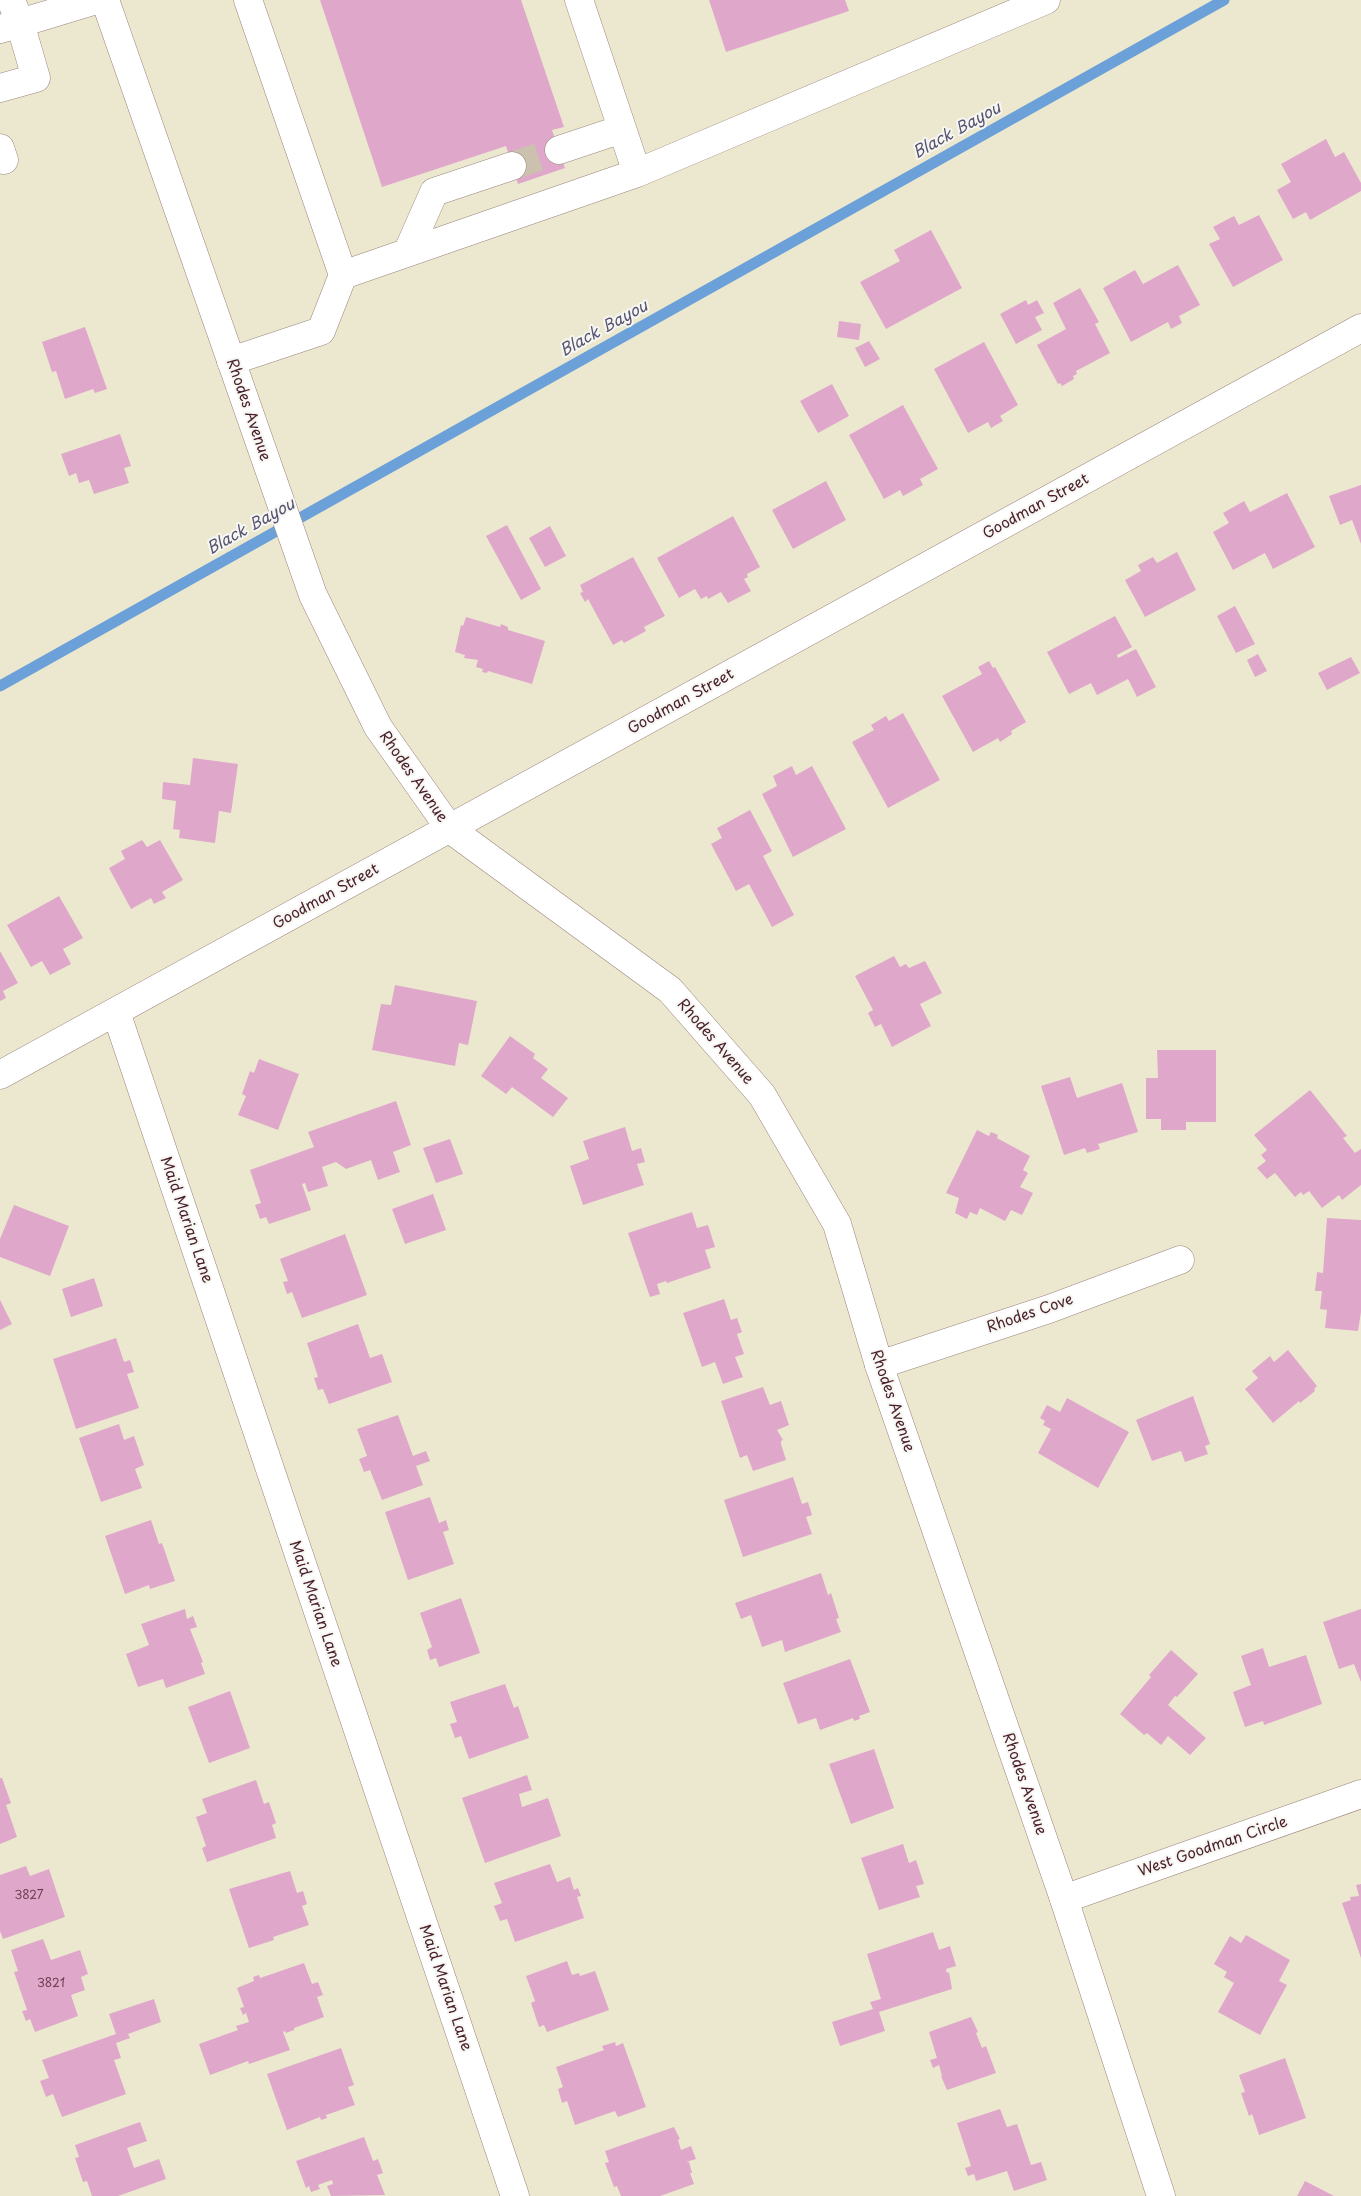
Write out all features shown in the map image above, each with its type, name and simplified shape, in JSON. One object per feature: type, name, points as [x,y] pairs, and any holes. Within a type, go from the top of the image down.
[{"type":"street","points":[[0,88],[36,78],[10,17],[96,0]]},
{"type":"street","name":"Rhodes Avenue","points":[[105,0],[313,595],[378,727],[450,829],[670,990],[762,1095],[837,1224],[879,1365],[1064,1899],[1161,2196]]},
{"type":"street","points":[[231,361],[320,330],[342,275],[248,0]]},
{"type":"street","points":[[579,0],[637,173]]},
{"type":"street","points":[[342,275],[637,173],[1046,0]]},
{"type":"street","points":[[559,150],[622,129]]},
{"type":"street","points":[[407,253],[434,192],[512,166]]},
{"type":"street","name":"Goodman Street","points":[[0,1075],[1361,328]]},
{"type":"street","name":"Maid Marian Lane","points":[[116,1012],[515,2196]]},
{"type":"street","name":"Rhodes Cove","points":[[879,1365],[1049,1309],[1180,1260]]},
{"type":"street","name":"West Goodman Circle","points":[[1064,1899],[1361,1794]]},
{"type":"building","points":[[320,0],[521,0],[564,127],[552,130],[565,168],[518,184],[506,146],[382,187]]},
{"type":"building","points":[[709,0],[845,0],[849,11],[726,52]]},
{"type":"building","points":[[1326,139],[1335,157],[1344,152],[1361,183],[1361,191],[1310,220],[1306,212],[1293,219],[1277,190],[1291,182],[1281,164]]},
{"type":"building","points":[[1259,215],[1283,260],[1233,287],[1209,244],[1220,239],[1213,227],[1234,216],[1239,225]]},
{"type":"building","points":[[931,230],[962,288],[886,329],[860,282],[900,261],[894,250]]},
{"type":"building","points":[[1178,265],[1200,305],[1179,316],[1182,323],[1171,329],[1168,322],[1131,342],[1103,288],[1135,270],[1143,284]]},
{"type":"building","points":[[1080,288],[1099,322],[1095,324],[1110,353],[1076,371],[1077,374],[1073,376],[1074,379],[1062,386],[1060,383],[1058,384],[1037,345],[1066,329],[1053,303]]},
{"type":"building","points":[[1026,300],[1028,305],[1037,300],[1044,313],[1035,317],[1042,330],[1016,344],[1000,314]]},
{"type":"building","points":[[839,321],[861,324],[859,340],[837,337]]},
{"type":"building","points":[[85,327],[107,389],[95,393],[93,389],[65,399],[56,371],[52,372],[42,342]]},
{"type":"building","points":[[869,341],[880,359],[865,367],[855,348]]},
{"type":"building","points":[[984,342],[1018,405],[1000,416],[1003,421],[991,428],[988,422],[968,433],[934,369]]},
{"type":"building","points":[[832,384],[849,416],[818,433],[800,401]]},
{"type":"building","points":[[903,405],[938,469],[920,479],[923,485],[903,496],[900,490],[884,499],[849,435]]},
{"type":"building","points":[[120,434],[131,466],[124,468],[129,483],[94,494],[89,480],[79,483],[76,473],[69,476],[61,454]]},
{"type":"building","points":[[826,481],[846,520],[793,549],[772,510]]},
{"type":"building","points":[[1361,485],[1361,544],[1352,520],[1340,525],[1329,496]]},
{"type":"building","points":[[1287,493],[1315,547],[1273,569],[1265,553],[1233,570],[1213,532],[1229,523],[1223,513],[1244,501],[1250,512]]},
{"type":"building","points":[[733,516],[760,567],[747,574],[748,577],[744,579],[751,591],[728,603],[721,592],[708,599],[707,596],[701,599],[695,589],[679,598],[657,558]]},
{"type":"building","points":[[507,525],[541,589],[521,600],[486,536]]},
{"type":"building","points":[[550,526],[566,556],[545,567],[529,538]]},
{"type":"building","points":[[1177,552],[1196,590],[1145,617],[1125,580],[1141,571],[1138,565],[1153,557],[1157,563]]},
{"type":"building","points":[[633,557],[665,616],[644,627],[646,631],[624,643],[622,640],[613,645],[588,599],[585,602],[580,593],[583,592],[580,585]]},
{"type":"building","points":[[1235,606],[1255,644],[1236,653],[1217,616]]},
{"type":"building","points":[[1115,616],[1132,647],[1117,655],[1118,658],[1136,649],[1156,687],[1137,697],[1128,679],[1097,695],[1091,683],[1069,694],[1047,652]]},
{"type":"building","points":[[466,617],[500,627],[501,624],[508,627],[508,630],[545,641],[532,684],[488,671],[487,673],[482,672],[483,669],[476,667],[478,660],[464,658],[465,655],[455,652],[461,625],[463,626]]},
{"type":"building","points":[[1258,654],[1267,671],[1255,677],[1247,660]]},
{"type":"building","points":[[1351,657],[1360,673],[1327,690],[1318,673]]},
{"type":"building","points":[[989,661],[993,668],[995,667],[1026,722],[1011,731],[1012,734],[1000,742],[998,738],[973,752],[942,696],[982,674],[978,667]]},
{"type":"building","points":[[903,713],[940,780],[888,808],[852,742],[874,730],[871,725],[886,716],[889,721]]},
{"type":"building","points":[[193,758],[238,764],[231,813],[219,811],[215,843],[179,838],[180,830],[173,829],[176,801],[162,799],[163,782],[190,785]]},
{"type":"building","points":[[792,766],[796,775],[812,766],[846,829],[793,857],[762,794],[777,786],[773,776]]},
{"type":"building","points":[[750,810],[772,851],[763,856],[794,915],[772,927],[749,884],[736,891],[711,844],[722,838],[717,828]]},
{"type":"building","points":[[142,840],[147,847],[160,840],[183,880],[162,892],[166,898],[154,904],[151,898],[131,909],[109,868],[125,859],[121,851]]},
{"type":"building","points":[[59,896],[83,938],[63,949],[71,964],[50,975],[42,961],[31,967],[7,925]]},
{"type":"building","points":[[0,951],[18,983],[3,991],[6,998],[0,1001]]},
{"type":"building","points":[[894,956],[900,967],[906,964],[909,968],[925,961],[942,993],[920,1004],[931,1026],[892,1047],[881,1024],[875,1027],[868,1013],[873,1010],[855,976]]},
{"type":"building","points":[[395,985],[477,1001],[468,1045],[459,1043],[455,1066],[372,1050],[381,1004],[391,1005]]},
{"type":"building","points":[[510,1036],[535,1054],[533,1058],[548,1069],[541,1078],[568,1098],[553,1117],[512,1087],[506,1094],[481,1076]]},
{"type":"building","points":[[1157,1050],[1216,1050],[1216,1122],[1186,1122],[1186,1130],[1161,1130],[1161,1119],[1146,1119],[1146,1078],[1158,1078]]},
{"type":"building","points":[[259,1059],[299,1074],[278,1130],[238,1115],[246,1096],[242,1094],[250,1071],[254,1073]]},
{"type":"building","points":[[1070,1077],[1077,1098],[1122,1083],[1138,1132],[1098,1144],[1100,1149],[1087,1153],[1085,1148],[1064,1155],[1041,1086]]},
{"type":"building","points":[[1310,1090],[1347,1136],[1343,1138],[1355,1153],[1361,1149],[1361,1185],[1342,1200],[1339,1195],[1322,1208],[1309,1191],[1303,1195],[1301,1192],[1295,1197],[1275,1173],[1267,1179],[1257,1168],[1266,1161],[1261,1155],[1267,1150],[1254,1135]]},
{"type":"building","points":[[396,1101],[411,1145],[393,1152],[400,1172],[378,1180],[371,1160],[346,1169],[336,1162],[322,1167],[328,1186],[308,1192],[305,1183],[302,1184],[311,1210],[269,1224],[266,1217],[260,1219],[255,1205],[261,1203],[250,1170],[314,1147],[308,1132]]},
{"type":"building","points":[[625,1127],[632,1151],[641,1148],[645,1162],[637,1164],[644,1185],[583,1205],[570,1166],[589,1159],[583,1141]]},
{"type":"building","points":[[977,1130],[989,1136],[991,1132],[998,1135],[997,1138],[1030,1156],[1023,1170],[1028,1173],[1020,1187],[1033,1193],[1022,1215],[1011,1210],[1005,1221],[980,1208],[977,1215],[970,1212],[967,1219],[955,1213],[959,1198],[946,1193]]},
{"type":"building","points":[[450,1139],[463,1174],[436,1183],[423,1148]]},
{"type":"building","points":[[433,1194],[446,1230],[405,1244],[392,1209]]},
{"type":"building","points":[[14,1205],[69,1226],[50,1276],[0,1257],[0,1239]]},
{"type":"building","points":[[692,1212],[697,1228],[708,1225],[715,1247],[705,1250],[711,1268],[667,1283],[666,1281],[657,1284],[660,1294],[650,1297],[628,1233]]},
{"type":"building","points":[[1327,1218],[1361,1220],[1361,1312],[1358,1331],[1325,1328],[1327,1310],[1320,1309],[1322,1291],[1315,1291],[1317,1272],[1323,1273]]},
{"type":"building","points":[[345,1234],[367,1295],[302,1318],[292,1292],[287,1294],[283,1282],[288,1281],[280,1259]]},
{"type":"building","points":[[94,1278],[103,1306],[71,1317],[62,1289]]},
{"type":"building","points":[[724,1299],[731,1320],[737,1318],[742,1332],[737,1334],[744,1354],[735,1357],[743,1377],[723,1384],[715,1362],[702,1367],[683,1313]]},
{"type":"building","points":[[0,1300],[12,1324],[0,1330]]},
{"type":"building","points":[[358,1324],[370,1358],[382,1354],[392,1382],[329,1404],[323,1389],[318,1390],[314,1378],[318,1377],[307,1343]]},
{"type":"building","points":[[116,1338],[124,1362],[130,1360],[134,1372],[127,1374],[139,1408],[76,1429],[53,1359]]},
{"type":"building","points":[[1288,1350],[1317,1386],[1314,1389],[1315,1391],[1300,1403],[1299,1401],[1273,1423],[1245,1389],[1258,1378],[1252,1371],[1270,1356],[1274,1362]]},
{"type":"building","points":[[763,1387],[770,1405],[781,1401],[789,1425],[777,1430],[783,1440],[781,1444],[786,1460],[753,1471],[747,1455],[740,1458],[721,1401]]},
{"type":"building","points":[[1193,1396],[1210,1444],[1205,1446],[1208,1454],[1185,1462],[1181,1451],[1152,1461],[1136,1420]]},
{"type":"building","points":[[1067,1398],[1129,1432],[1098,1488],[1038,1453],[1051,1429],[1043,1425],[1045,1421],[1040,1418],[1047,1405],[1060,1412]]},
{"type":"building","points":[[398,1415],[413,1456],[426,1451],[430,1461],[416,1466],[423,1485],[382,1500],[370,1470],[364,1472],[359,1459],[367,1456],[357,1429]]},
{"type":"building","points":[[119,1424],[124,1440],[134,1436],[144,1465],[135,1469],[142,1488],[101,1502],[79,1438]]},
{"type":"building","points":[[793,1477],[802,1504],[808,1502],[812,1515],[806,1517],[812,1534],[743,1557],[724,1500]]},
{"type":"building","points":[[430,1497],[439,1523],[446,1520],[449,1530],[443,1532],[454,1564],[408,1580],[385,1512]]},
{"type":"building","points":[[151,1520],[159,1544],[162,1543],[175,1581],[150,1589],[149,1585],[125,1594],[105,1536]]},
{"type":"building","points":[[821,1573],[828,1595],[831,1593],[839,1618],[836,1619],[841,1632],[785,1652],[782,1640],[762,1647],[751,1615],[741,1619],[735,1603]]},
{"type":"building","points":[[461,1598],[480,1653],[439,1667],[436,1658],[430,1660],[427,1650],[432,1647],[420,1613]]},
{"type":"building","points":[[185,1609],[187,1619],[193,1616],[197,1627],[190,1629],[203,1662],[201,1663],[205,1674],[166,1688],[163,1679],[138,1687],[126,1654],[149,1645],[141,1624]]},
{"type":"building","points":[[1361,1609],[1361,1682],[1354,1664],[1339,1669],[1323,1622]]},
{"type":"building","points":[[1263,1648],[1269,1667],[1306,1655],[1322,1704],[1264,1725],[1263,1721],[1245,1727],[1233,1692],[1251,1685],[1241,1656]]},
{"type":"building","points":[[1171,1650],[1198,1674],[1168,1705],[1206,1738],[1190,1755],[1168,1736],[1161,1745],[1147,1733],[1144,1735],[1120,1714],[1151,1677],[1149,1675]]},
{"type":"building","points":[[850,1659],[870,1712],[859,1716],[860,1719],[854,1721],[853,1718],[820,1730],[816,1718],[798,1724],[783,1683]]},
{"type":"building","points":[[505,1684],[514,1708],[518,1706],[529,1738],[469,1759],[461,1736],[455,1738],[450,1724],[457,1722],[450,1702]]},
{"type":"building","points":[[230,1691],[250,1748],[209,1763],[188,1707]]},
{"type":"building","points":[[874,1749],[894,1808],[851,1824],[829,1764]]},
{"type":"building","points":[[527,1775],[532,1790],[519,1794],[522,1807],[548,1798],[561,1836],[485,1863],[462,1798]]},
{"type":"building","points":[[0,1778],[2,1778],[11,1803],[6,1805],[17,1837],[0,1844]]},
{"type":"building","points":[[256,1780],[264,1804],[269,1802],[276,1823],[272,1825],[276,1838],[207,1862],[202,1848],[206,1846],[196,1817],[207,1813],[202,1799]]},
{"type":"building","points":[[903,1844],[909,1863],[916,1860],[924,1884],[916,1886],[920,1897],[879,1910],[861,1858]]},
{"type":"building","points":[[550,1864],[557,1882],[570,1877],[574,1890],[578,1888],[581,1896],[577,1897],[584,1918],[515,1942],[507,1919],[500,1921],[494,1906],[502,1903],[494,1883]]},
{"type":"building","points":[[26,1866],[30,1876],[49,1869],[65,1917],[3,1939],[0,1931],[0,1875]]},
{"type":"building","points":[[290,1871],[297,1893],[303,1891],[307,1904],[302,1906],[309,1925],[273,1937],[274,1940],[249,1948],[229,1889]]},
{"type":"building","points":[[1361,1884],[1361,1958],[1342,1903],[1351,1900],[1350,1897],[1359,1896],[1356,1885]]},
{"type":"building","points":[[933,1932],[939,1950],[950,1946],[956,1966],[946,1969],[947,1973],[949,1972],[952,1989],[879,2012],[885,2031],[840,2046],[832,2022],[873,2009],[870,2002],[881,1999],[867,1954]]},
{"type":"building","points":[[1246,1935],[1290,1960],[1279,1981],[1287,1985],[1260,2035],[1218,2012],[1234,1983],[1224,1977],[1227,1972],[1214,1964],[1230,1936],[1241,1943]]},
{"type":"building","points":[[43,1939],[51,1960],[80,1950],[88,1974],[81,1977],[85,1990],[71,1995],[78,2016],[35,2032],[30,2019],[26,2021],[22,2011],[27,2010],[14,1972],[18,1971],[11,1950]]},
{"type":"building","points":[[567,1961],[572,1975],[579,1973],[580,1976],[595,1971],[609,2010],[547,2032],[544,2025],[539,2027],[531,2003],[535,2001],[526,1976]]},
{"type":"building","points":[[304,1963],[312,1984],[318,1982],[323,1995],[317,1997],[324,2017],[294,2028],[294,2030],[286,2033],[285,2031],[283,2032],[290,2050],[249,2064],[248,2061],[210,2075],[199,2044],[238,2030],[236,2026],[249,2022],[246,2013],[243,2015],[240,2008],[244,2007],[237,1988],[254,1981],[253,1977],[259,1975],[260,1978]]},
{"type":"building","points":[[154,1999],[161,2022],[128,2034],[130,2038],[116,2043],[121,2058],[114,2060],[126,2094],[62,2117],[53,2094],[46,2097],[40,2081],[49,2078],[42,2060],[116,2034],[109,2014]]},
{"type":"building","points":[[971,2017],[978,2032],[976,2033],[982,2048],[986,2046],[996,2073],[947,2090],[939,2065],[933,2068],[930,2060],[937,2058],[929,2032]]},
{"type":"building","points":[[615,2042],[616,2046],[623,2043],[646,2107],[618,2117],[615,2111],[575,2125],[567,2101],[562,2103],[558,2089],[563,2087],[556,2067],[604,2050],[602,2046]]},
{"type":"building","points":[[341,2048],[354,2085],[348,2087],[355,2105],[326,2115],[327,2118],[321,2120],[320,2117],[287,2130],[267,2074]]},
{"type":"building","points":[[1285,2058],[1306,2118],[1259,2135],[1252,2114],[1249,2116],[1241,2093],[1245,2092],[1239,2075]]},
{"type":"building","points":[[1000,2109],[1007,2127],[1017,2124],[1031,2165],[1041,2162],[1047,2180],[1014,2191],[1007,2171],[976,2181],[974,2174],[968,2176],[965,2168],[971,2166],[957,2123]]},
{"type":"building","points":[[140,2122],[147,2141],[127,2148],[134,2168],[159,2159],[166,2179],[118,2196],[92,2196],[87,2181],[83,2182],[75,2158],[79,2157],[75,2145]]},
{"type":"building","points":[[674,2127],[680,2139],[678,2140],[681,2150],[691,2146],[696,2159],[686,2162],[689,2162],[694,2184],[660,2196],[621,2196],[617,2186],[614,2187],[605,2163],[609,2162],[605,2151]]},
{"type":"building","points":[[364,2137],[373,2161],[378,2159],[383,2173],[377,2175],[385,2195],[331,2196],[327,2186],[333,2184],[332,2180],[318,2185],[320,2189],[311,2192],[309,2186],[306,2188],[296,2161]]},
{"type":"building","points":[[1305,2181],[1334,2196],[1297,2196]]},
{"type":"waterway","name":"Black Bayou","points":[[0,686],[1224,0]]},
{"type":"tunnel","points":[[512,166],[559,150]]}]
